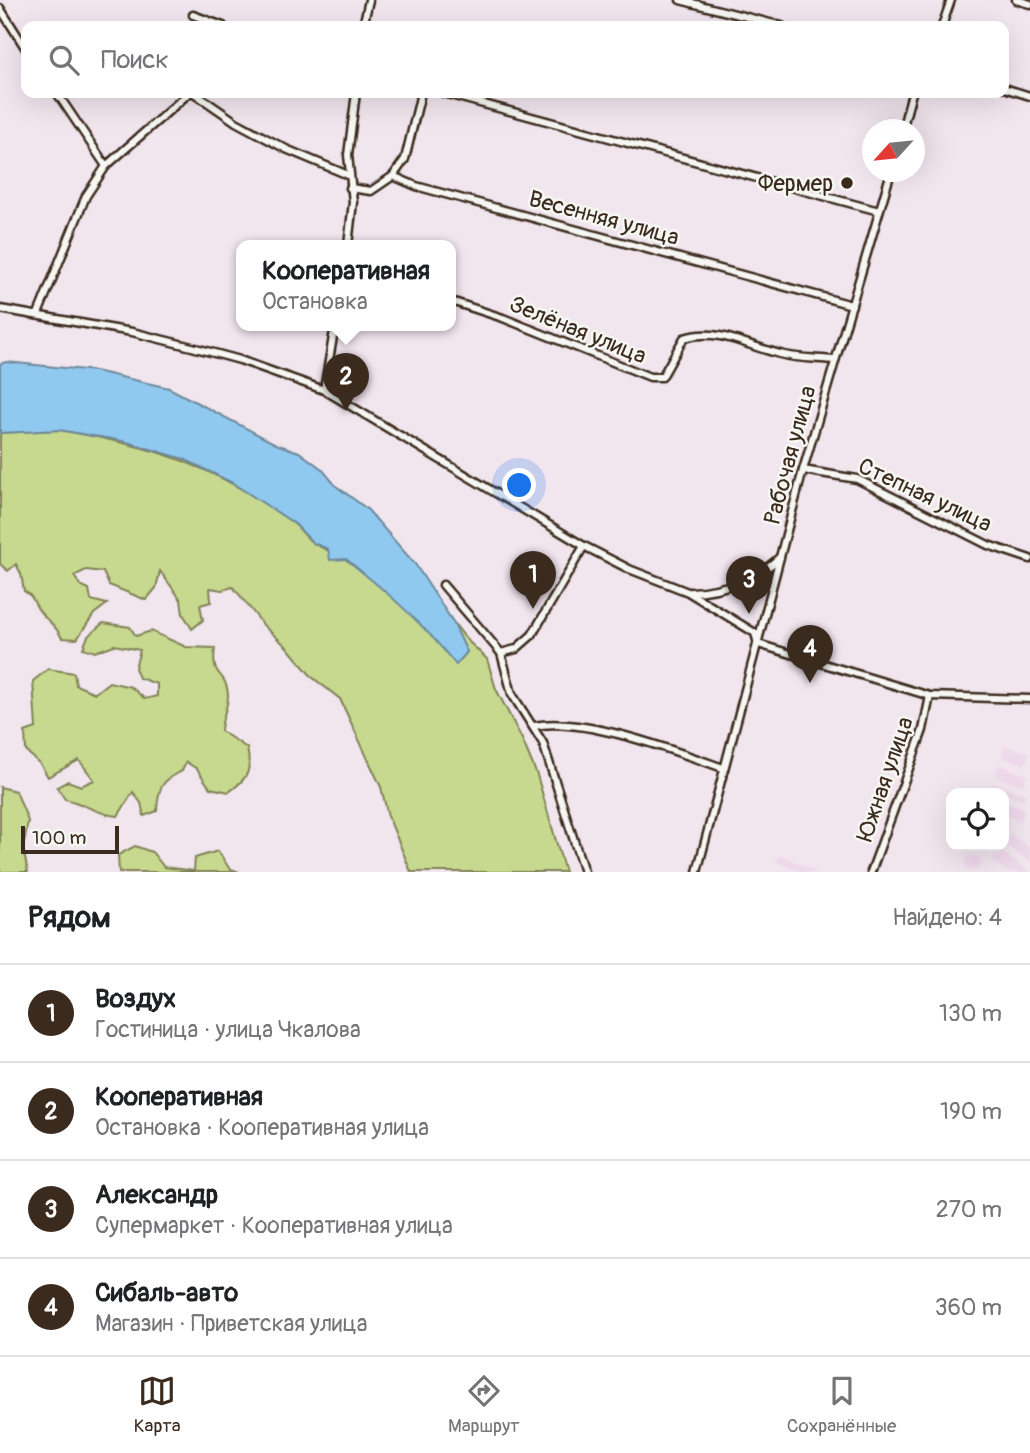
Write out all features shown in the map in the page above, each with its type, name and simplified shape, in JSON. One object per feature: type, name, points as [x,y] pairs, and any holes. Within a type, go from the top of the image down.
[{"type":"street","points":[[364,21],[369,0]]},
{"type":"street","points":[[680,0],[762,21]]},
{"type":"street","points":[[944,21],[951,0]]},
{"type":"street","points":[[1016,0],[1030,4]]},
{"type":"street","points":[[0,8],[21,41]]},
{"type":"street","points":[[192,15],[209,21]]},
{"type":"street","points":[[1009,90],[1030,96]]},
{"type":"street","points":[[60,98],[106,166]]},
{"type":"street","points":[[38,314],[86,196],[106,166],[183,98]]},
{"type":"street","points":[[201,98],[236,122],[286,149],[348,175]]},
{"type":"street","points":[[349,240],[353,202],[348,175],[356,98]]},
{"type":"street","points":[[350,188],[371,191],[393,176],[405,159],[420,98]]},
{"type":"street","points":[[461,98],[879,211]]},
{"type":"street","points":[[905,119],[911,98]]},
{"type":"street","name":"Весенняя улица","points":[[393,176],[415,186],[852,305]]},
{"type":"street","name":"Рабочая улица","points":[[696,872],[803,470],[888,182]]},
{"type":"street","name":"Зелёная улица","points":[[456,303],[503,318],[650,377],[662,377],[684,338],[700,333],[718,335],[782,355],[835,360]]},
{"type":"street","points":[[0,308],[192,347],[240,360],[324,390],[584,546],[629,569],[688,592],[755,633],[758,644],[930,696],[1030,699]]},
{"type":"street","points":[[324,390],[334,331]]},
{"type":"street","name":"Степная улица","points":[[803,470],[857,479],[988,545],[1030,559]]},
{"type":"street","points":[[501,653],[516,649],[532,635],[584,546]]},
{"type":"street","points":[[688,592],[718,588],[753,576],[781,556]]},
{"type":"street","points":[[443,585],[501,653],[512,694],[534,726],[549,761],[584,872]]},
{"type":"street","name":"Южная улица","points":[[871,872],[923,730],[930,696]]},
{"type":"street","points":[[534,726],[548,723],[620,736],[723,768]]},
{"type":"shaded area","points":[[1005,746],[1029,753],[1025,765],[1001,757]]},
{"type":"shaded area","points":[[999,765],[1027,775],[1023,786],[995,776]]},
{"type":"shaded area","points":[[993,783],[1006,788],[991,788]]},
{"type":"shaded area","points":[[1009,789],[1025,795],[1023,801],[1009,796]]},
{"type":"shaded area","points":[[1009,804],[1025,810],[1021,821],[1009,817]]},
{"type":"shaded area","points":[[1009,836],[1030,848],[1030,862],[1009,847]]},
{"type":"shaded area","points":[[1000,851],[1030,872],[1008,872],[992,860]]},
{"type":"shaded area","points":[[779,855],[819,872],[802,872],[776,862]]},
{"type":"shaded area","points":[[973,855],[979,857],[979,869],[973,871],[967,869],[965,863],[967,857]]},
{"type":"green space","points":[[59,430],[154,451],[210,472],[237,486],[293,523],[312,542],[341,557],[376,581],[418,621],[456,664],[467,652],[444,610],[467,640],[487,659],[496,689],[537,775],[565,872],[411,872],[388,816],[381,787],[340,699],[312,677],[287,647],[265,627],[233,587],[222,590],[210,588],[211,602],[200,605],[203,620],[192,629],[183,614],[181,600],[160,571],[156,588],[146,600],[109,585],[103,572],[86,570],[74,576],[80,585],[89,589],[91,600],[107,604],[94,614],[77,639],[62,638],[24,591],[16,564],[8,571],[0,564],[0,433]]},
{"type":"green space","points":[[103,623],[130,627],[136,636],[151,631],[186,647],[215,648],[216,669],[225,682],[228,694],[221,731],[247,748],[248,756],[247,774],[229,792],[210,788],[197,769],[186,762],[182,771],[169,778],[162,786],[157,811],[144,816],[141,803],[133,792],[118,816],[111,815],[65,799],[57,787],[68,781],[81,786],[94,780],[79,760],[48,777],[40,764],[26,751],[25,732],[36,728],[33,681],[48,669],[74,673],[76,685],[95,693],[109,682],[131,687],[145,699],[157,696],[157,684],[139,678],[135,668],[140,650],[114,645],[95,652],[83,648],[88,636]]},
{"type":"green space","points":[[0,787],[16,791],[28,821],[23,849],[28,872],[0,872]]},
{"type":"green space","points":[[135,846],[152,852],[164,867],[194,871],[195,858],[218,851],[229,868],[239,872],[119,872],[118,855]]},
{"type":"water","points":[[6,362],[95,371],[169,388],[276,444],[299,452],[322,469],[336,486],[367,509],[415,564],[453,622],[467,652],[456,665],[404,609],[346,559],[330,560],[328,549],[313,543],[295,524],[231,482],[184,459],[123,441],[59,430],[0,433],[0,364]]},
{"type":"place","name":"Фермер","points":[[847,183]]},
{"type":"place","name":"Кооперативная","points":[[346,411]]},
{"type":"place","name":"Воздух","points":[[533,609]]},
{"type":"place","name":"Александр","points":[[749,614]]},
{"type":"place","name":"Сибаль-авто","points":[[810,683]]}]
